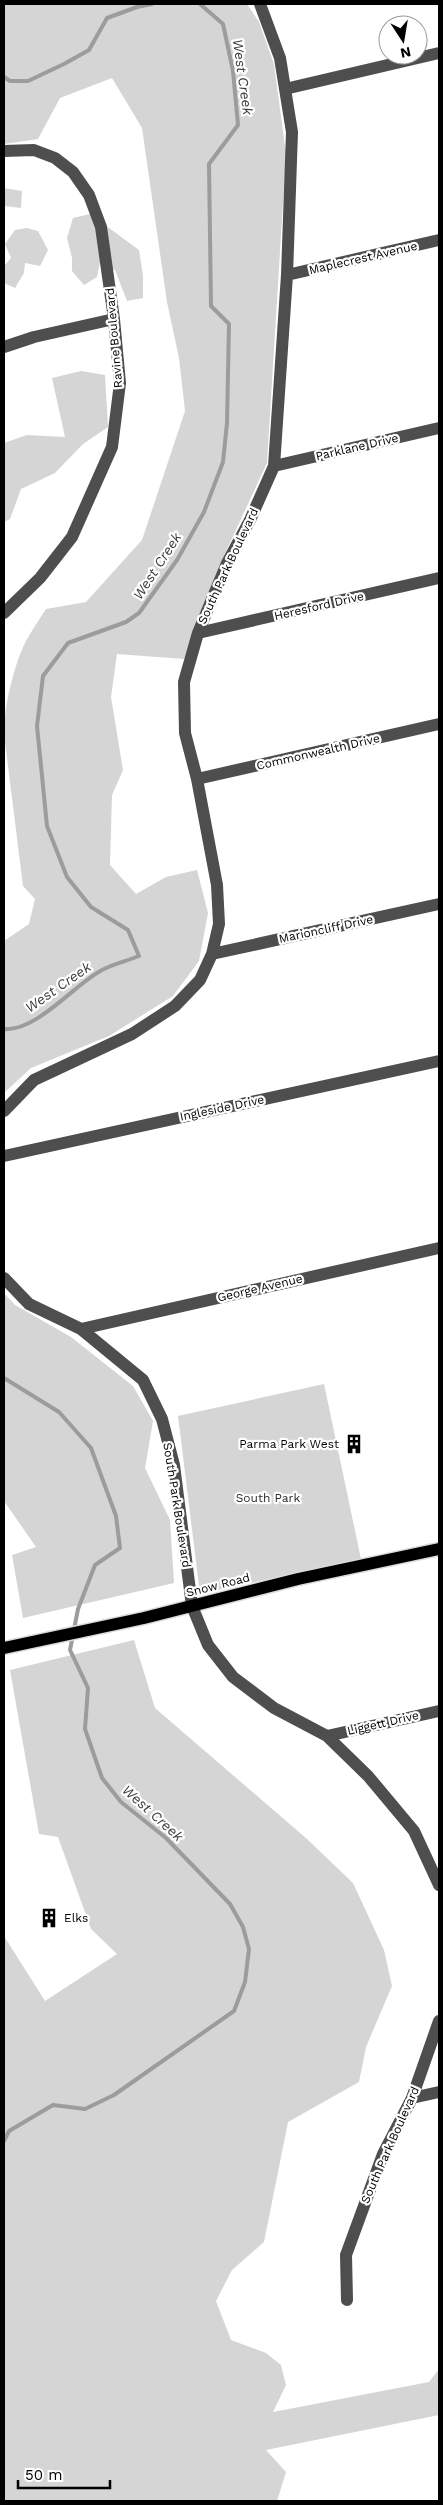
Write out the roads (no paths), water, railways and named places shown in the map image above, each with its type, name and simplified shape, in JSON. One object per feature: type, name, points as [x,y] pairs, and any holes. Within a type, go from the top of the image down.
[{"type":"main road","name":"Snow Road","points":[[6,1647],[144,1618],[298,1579],[439,1549]]},
{"type":"street","name":"South Park Boulevard","points":[[4,1110],[34,1080],[132,1034],[175,1006],[200,980],[212,954],[219,924],[218,885],[197,780],[185,733],[184,682],[198,633],[227,563],[250,520],[274,466],[287,275],[292,132],[280,58],[260,4]]},
{"type":"street","points":[[285,90],[439,53]]},
{"type":"street","name":"Ravine Boulevard","points":[[4,151],[34,150],[55,158],[74,172],[89,195],[101,228],[114,319],[120,382],[112,448],[72,537],[40,578],[4,613]]},
{"type":"street","name":"Maplecrest Avenue","points":[[287,275],[439,240]]},
{"type":"street","points":[[4,347],[34,337],[114,319]]},
{"type":"street","name":"Parklane Drive","points":[[274,466],[439,428]]},
{"type":"street","name":"Heresford Drive","points":[[198,633],[439,578]]},
{"type":"street","name":"Commonwealth Drive","points":[[197,780],[439,724]]},
{"type":"street","name":"Marioncliff Drive","points":[[212,954],[439,904]]},
{"type":"street","name":"Ingleside Drive","points":[[4,1156],[439,1061]]},
{"type":"street","name":"George Avenue","points":[[81,1329],[439,1248]]},
{"type":"street","name":"South Park Boulevard","points":[[4,1278],[29,1304],[81,1329],[143,1380],[162,1419],[174,1465],[192,1606],[208,1645],[232,1677],[274,1708],[327,1736],[368,1776],[414,1831],[439,1885]]},
{"type":"street","name":"Liggett Drive","points":[[327,1736],[439,1711]]},
{"type":"street","name":"South Park Boulevard","points":[[347,2300],[346,2255],[383,2154],[412,2098],[439,2021]]},
{"type":"street","points":[[412,2098],[439,2092]]},
{"type":"waterway","name":"West Creek","points":[[4,77],[10,81],[28,81],[64,64],[89,50],[107,18],[137,7],[152,4]]},
{"type":"waterway","name":"West Creek","points":[[4,1029],[16,1028],[29,1023],[55,1006],[102,970],[139,956],[128,930],[91,907],[67,877],[47,826],[37,726],[43,676],[68,643],[126,622],[139,613],[177,560],[204,512],[223,462],[227,423],[229,324],[211,306],[209,164],[238,125],[233,71],[223,24],[200,4]]},
{"type":"waterway","name":"West Creek","points":[[4,1378],[59,1412],[91,1448],[116,1516],[120,1548],[95,1565],[78,1609],[70,1650],[88,1688],[85,1729],[102,1778],[121,1802],[166,1838],[230,1904],[243,1927],[249,1949],[245,1982],[234,2011],[114,2095],[85,2109],[53,2105],[9,2131],[4,2141]]},
{"type":"place","name":"Parma Park West","points":[[354,1444]]},
{"type":"place","name":"Elks","points":[[49,1918]]},
{"type":"park label","name":"South Park","points":[[268,1498]]}]
